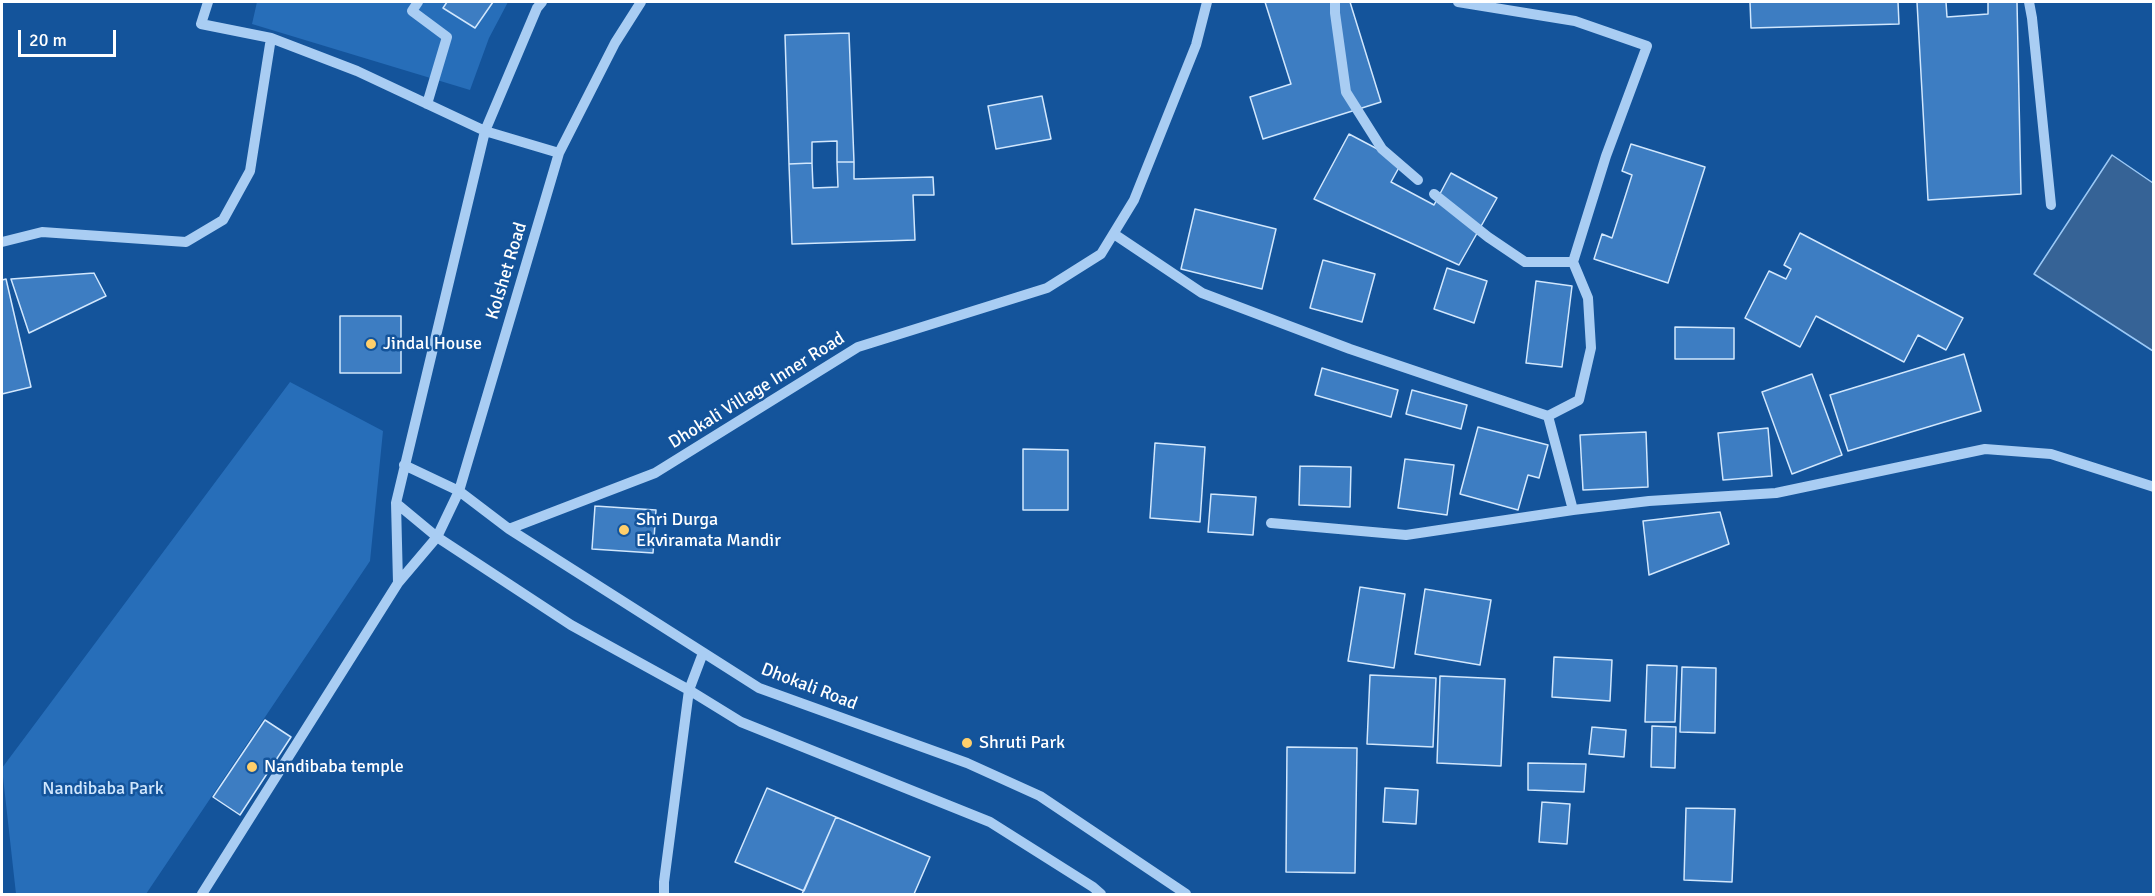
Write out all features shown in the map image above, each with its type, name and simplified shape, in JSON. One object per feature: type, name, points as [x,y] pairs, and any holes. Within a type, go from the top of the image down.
[{"type":"street","points":[[208,2],[201,24],[271,38],[357,71],[485,131],[559,153]]},
{"type":"street","points":[[418,2],[412,11],[447,37],[427,104]]},
{"type":"street","points":[[398,584],[396,503],[485,131],[537,8],[542,2]]},
{"type":"street","name":"Kolshet Road","points":[[202,894],[398,584],[437,537],[459,491],[559,153],[610,53],[641,2]]},
{"type":"street","name":"Dhokali Village Inner Road","points":[[508,529],[655,473],[858,347],[1047,288],[1101,254],[1134,200],[1196,45],[1207,2]]},
{"type":"street","points":[[1335,2],[1346,92],[1382,149],[1418,180]]},
{"type":"street","points":[[1114,234],[1202,293],[1350,349],[1548,416],[1579,400],[1591,348],[1588,298],[1573,262],[1606,156],[1647,46],[1575,21],[1458,2]]},
{"type":"street","points":[[2029,2],[2051,205]]},
{"type":"street","points":[[2,242],[42,232],[186,242],[223,220],[250,171],[271,38]]},
{"type":"street","points":[[1434,194],[1488,237],[1525,262],[1573,262]]},
{"type":"street","points":[[1548,416],[1573,510]]},
{"type":"street","points":[[1271,524],[1406,535],[1649,501],[1776,493],[1985,449],[2051,454],[2154,487]]},
{"type":"street","name":"Dhokali Road","points":[[404,465],[459,491],[508,529],[759,688],[968,763],[1040,796],[1186,894]]},
{"type":"street","points":[[396,503],[437,537],[571,624],[741,722],[990,822],[1101,894]]},
{"type":"street","points":[[664,894],[689,690],[703,653]]},
{"type":"green space","points":[[257,2],[508,2],[489,38],[470,90],[252,24]]},
{"type":"green space","name":"Nandibaba Park","points":[[290,382],[383,431],[370,561],[146,894],[16,894],[2,768]]},
{"type":"shaded area","points":[[2112,155],[2153,183],[2153,351],[2034,274]]},
{"type":"building","points":[[447,2],[493,2],[475,28],[443,8]]},
{"type":"building","points":[[1265,2],[1350,2],[1381,102],[1263,139],[1250,97],[1291,84]]},
{"type":"building","points":[[1750,2],[1898,2],[1899,24],[1751,28]]},
{"type":"building","points":[[1917,2],[1946,2],[1947,17],[1988,14],[1988,2],[2017,2],[2021,194],[1928,200]]},
{"type":"building","points":[[849,33],[854,162],[837,162],[837,141],[812,142],[812,163],[789,164],[785,35]]},
{"type":"building","points":[[1042,96],[1051,139],[996,149],[988,106]]},
{"type":"building","points":[[1349,134],[1402,162],[1391,182],[1434,205],[1451,173],[1497,198],[1459,265],[1314,199]]},
{"type":"building","points":[[1631,144],[1705,167],[1668,283],[1594,259],[1602,234],[1612,238],[1632,175],[1622,171]]},
{"type":"building","points":[[837,162],[854,162],[854,179],[933,177],[934,195],[913,195],[915,240],[792,244],[789,164],[812,163],[813,188],[838,187]]},
{"type":"building","points":[[1195,209],[1276,229],[1262,289],[1181,269]]},
{"type":"building","points":[[1800,233],[1963,318],[1946,350],[1918,335],[1904,362],[1816,316],[1800,347],[1745,318],[1769,271],[1786,279],[1791,269],[1784,265]]},
{"type":"building","points":[[1323,260],[1375,274],[1362,322],[1310,308]]},
{"type":"building","points":[[1447,268],[1487,281],[1474,323],[1434,309]]},
{"type":"building","points":[[94,273],[106,296],[29,333],[11,279]]},
{"type":"building","points":[[6,279],[31,387],[2,394],[2,280]]},
{"type":"building","points":[[1536,281],[1572,286],[1562,367],[1526,363]]},
{"type":"building","name":"Jindal House","points":[[340,316],[401,316],[401,373],[340,373]]},
{"type":"building","points":[[1675,327],[1734,328],[1734,359],[1675,359]]},
{"type":"building","points":[[1964,354],[1981,411],[1848,451],[1830,395]]},
{"type":"building","points":[[1322,368],[1398,390],[1391,417],[1315,395]]},
{"type":"building","points":[[1812,374],[1842,455],[1792,474],[1762,392]]},
{"type":"building","points":[[1412,390],[1467,405],[1461,429],[1406,414]]},
{"type":"building","points":[[1478,427],[1548,445],[1539,478],[1528,475],[1518,510],[1460,494]]},
{"type":"building","points":[[1768,428],[1772,476],[1723,480],[1718,433]]},
{"type":"building","points":[[1646,432],[1648,487],[1583,490],[1580,435]]},
{"type":"building","points":[[1155,443],[1205,447],[1200,522],[1150,518]]},
{"type":"building","points":[[1023,449],[1068,450],[1068,510],[1023,510]]},
{"type":"building","points":[[1405,459],[1454,465],[1447,515],[1398,508]]},
{"type":"building","points":[[1300,466],[1351,467],[1350,507],[1299,505]]},
{"type":"building","points":[[1211,494],[1256,497],[1253,535],[1208,532]]},
{"type":"building","name":"Shri Durga Ekviramata Mandir","points":[[595,506],[656,510],[653,553],[592,549]]},
{"type":"building","points":[[1720,512],[1729,544],[1649,575],[1643,521]]},
{"type":"building","points":[[1360,587],[1405,594],[1394,668],[1348,661]]},
{"type":"building","points":[[1425,589],[1491,600],[1480,665],[1415,654]]},
{"type":"building","points":[[1554,657],[1612,660],[1610,701],[1552,697]]},
{"type":"building","points":[[1647,665],[1677,666],[1675,722],[1645,722]]},
{"type":"building","points":[[1682,667],[1716,668],[1715,733],[1680,732]]},
{"type":"building","points":[[1370,675],[1436,678],[1433,747],[1367,744]]},
{"type":"building","points":[[1440,676],[1505,679],[1501,766],[1437,763]]},
{"type":"building","name":"Nandibaba temple","points":[[265,720],[291,737],[240,815],[213,797]]},
{"type":"building","points":[[1652,726],[1676,727],[1675,768],[1651,767]]},
{"type":"building","points":[[1592,727],[1626,730],[1624,757],[1589,754]]},
{"type":"building","points":[[1287,747],[1357,748],[1355,873],[1286,872]]},
{"type":"building","points":[[1528,763],[1586,764],[1584,792],[1528,790]]},
{"type":"building","points":[[767,788],[836,817],[804,891],[735,862]]},
{"type":"building","points":[[1385,788],[1418,790],[1416,824],[1383,822]]},
{"type":"building","points":[[1542,802],[1570,804],[1567,844],[1539,842]]},
{"type":"building","points":[[1686,808],[1735,809],[1732,882],[1684,880]]},
{"type":"building","points":[[836,817],[930,857],[914,894],[802,894]]},
{"type":"place","name":"Jindal House","points":[[371,344]]},
{"type":"place","name":"Shri Durga Ekviramata Mandir","points":[[624,530]]},
{"type":"place","name":"Shruti Park","points":[[967,743]]},
{"type":"place","name":"Nandibaba temple","points":[[252,767]]}]
